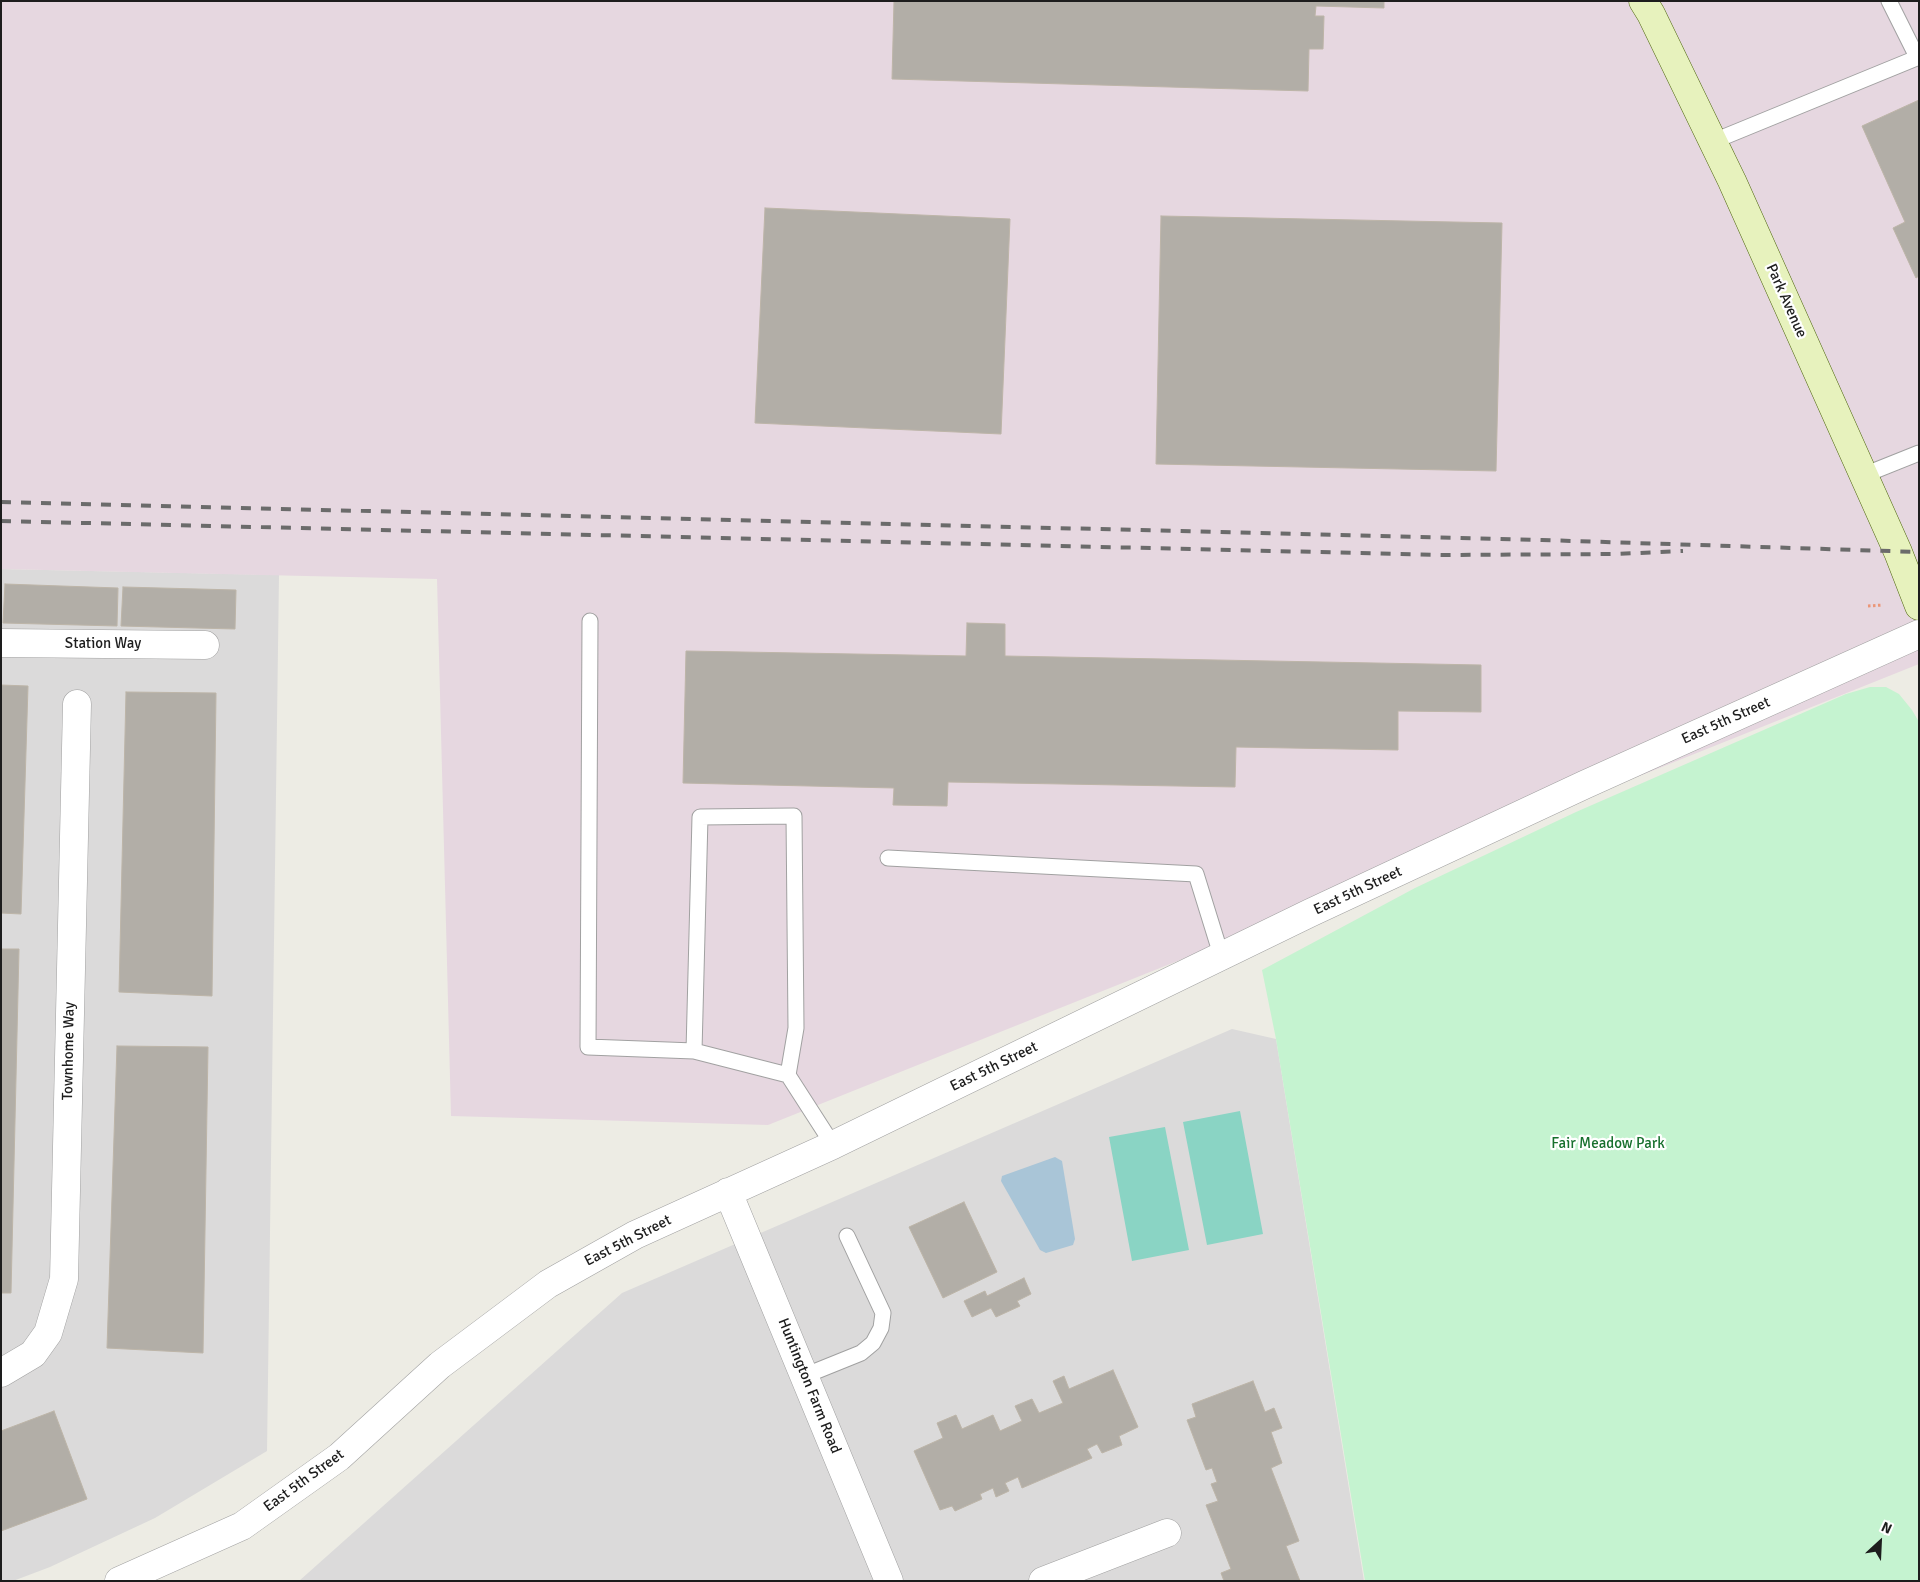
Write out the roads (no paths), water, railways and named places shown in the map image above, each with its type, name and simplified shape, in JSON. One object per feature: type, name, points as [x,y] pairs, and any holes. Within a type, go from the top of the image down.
[{"type":"main road","name":"Park Avenue","points":[[1643,1],[1714,141],[1898,552],[1919,606]]},
{"type":"street","name":"East 5th Street","points":[[119,1581],[242,1526],[340,1457],[440,1365],[548,1284],[635,1235],[833,1144],[1310,914],[1584,785],[1919,634]]},
{"type":"street","name":"Station Way","points":[[1,643],[205,645]]},
{"type":"street","name":"Townhome Way","points":[[1,1374],[33,1354],[48,1333],[64,1279],[77,704]]},
{"type":"street","name":"Huntington Farm Road","points":[[728,1192],[889,1581]]},
{"type":"street","points":[[1042,1581],[1167,1533]]},
{"type":"lane","points":[[1714,141],[1918,57],[1889,1]]},
{"type":"lane","points":[[1864,475],[1919,453]]},
{"type":"lane","points":[[590,621],[588,1048],[694,1051],[788,1075],[833,1144]]},
{"type":"lane","points":[[694,1051],[700,817],[794,816],[796,1028],[788,1075]]},
{"type":"lane","points":[[888,858],[1196,874],[1222,958]]},
{"type":"lane","points":[[804,1376],[861,1352],[873,1343],[881,1328],[882,1313],[847,1236]]},
{"type":"railway","points":[[1,502],[1542,540],[1919,552]]},
{"type":"railway","points":[[1,521],[1444,555],[1616,554],[1683,551]]},
{"type":"park label","name":"Fair Meadow Park","points":[[1608,1144]]}]
